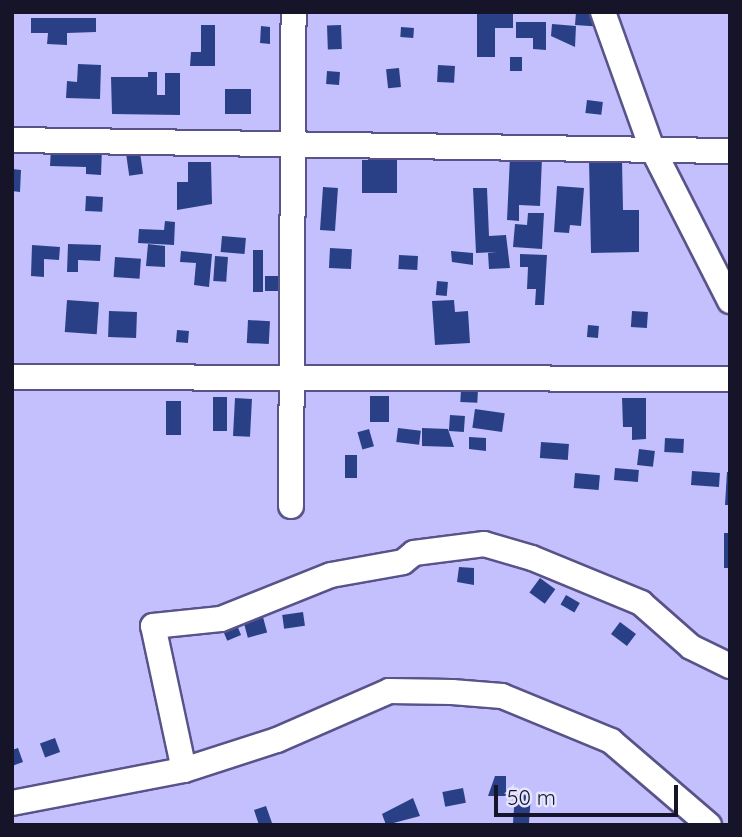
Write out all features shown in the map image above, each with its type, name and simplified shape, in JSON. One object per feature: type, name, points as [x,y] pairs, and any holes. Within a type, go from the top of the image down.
[{"type":"street","points":[[290,506],[297,144],[294,12]]},
{"type":"street","points":[[603,12],[651,146],[730,302]]},
{"type":"street","points":[[12,140],[651,146],[730,151]]},
{"type":"street","points":[[12,377],[730,379]]},
{"type":"street","points":[[184,770],[153,626],[221,619],[331,575],[402,562],[414,553],[484,544],[532,558],[641,603],[691,647],[730,666]]},
{"type":"street","points":[[12,803],[184,770],[277,740],[389,691],[502,696],[611,741],[709,825]]},
{"type":"building","points":[[477,12],[513,13],[513,28],[495,28],[495,57],[477,57]]},
{"type":"building","points":[[576,12],[600,13],[604,27],[575,25]]},
{"type":"building","points":[[31,18],[96,18],[96,32],[67,33],[67,45],[47,44],[48,33],[31,33]]},
{"type":"building","points":[[516,22],[546,22],[546,50],[533,49],[533,38],[516,38]]},
{"type":"building","points":[[552,24],[576,26],[575,47],[551,36]]},
{"type":"building","points":[[201,25],[215,25],[215,66],[190,66],[191,52],[201,52]]},
{"type":"building","points":[[327,25],[341,25],[342,49],[328,49]]},
{"type":"building","points":[[261,26],[270,27],[270,44],[260,43]]},
{"type":"building","points":[[401,27],[414,28],[413,38],[400,37]]},
{"type":"building","points":[[510,57],[522,57],[522,71],[510,71]]},
{"type":"building","points":[[78,64],[101,65],[100,99],[66,98],[67,81],[77,82]]},
{"type":"building","points":[[438,65],[455,66],[454,83],[437,82]]},
{"type":"building","points":[[399,68],[401,87],[388,88],[386,69]]},
{"type":"building","points":[[327,71],[340,72],[339,85],[326,84]]},
{"type":"building","points":[[148,72],[157,72],[157,95],[165,95],[165,73],[180,73],[180,115],[112,114],[111,77],[148,77]]},
{"type":"building","points":[[225,89],[251,89],[251,114],[225,114]]},
{"type":"building","points":[[587,100],[603,102],[601,115],[585,113]]},
{"type":"building","points":[[51,147],[102,149],[101,175],[86,174],[86,167],[50,166]]},
{"type":"building","points":[[140,152],[143,174],[129,176],[126,154]]},
{"type":"building","points":[[510,156],[542,158],[540,206],[519,205],[519,221],[507,220]]},
{"type":"building","points":[[362,160],[397,160],[397,193],[362,193]]},
{"type":"building","points":[[589,160],[622,160],[623,210],[639,210],[639,252],[591,253]]},
{"type":"building","points":[[188,162],[211,162],[212,204],[177,210],[177,182],[188,182]]},
{"type":"building","points":[[12,169],[21,170],[20,192],[12,191]]},
{"type":"building","points":[[557,186],[584,188],[581,226],[570,225],[569,233],[554,232]]},
{"type":"building","points":[[323,187],[338,188],[335,231],[320,230]]},
{"type":"building","points":[[473,188],[487,188],[489,236],[506,235],[510,268],[489,269],[488,253],[497,252],[476,253]]},
{"type":"building","points":[[86,196],[103,197],[102,212],[85,211]]},
{"type":"building","points":[[528,213],[544,213],[542,249],[513,247],[515,224],[527,225]]},
{"type":"building","points":[[165,221],[175,222],[174,245],[138,243],[139,229],[164,230]]},
{"type":"building","points":[[222,236],[246,238],[245,254],[221,252]]},
{"type":"building","points":[[68,244],[101,245],[100,261],[78,260],[78,272],[67,272]]},
{"type":"building","points":[[148,244],[165,246],[165,267],[146,266]]},
{"type":"building","points":[[32,245],[60,247],[59,260],[44,259],[44,277],[31,276]]},
{"type":"building","points":[[330,248],[352,249],[351,269],[329,268]]},
{"type":"building","points":[[253,250],[263,250],[263,292],[253,292]]},
{"type":"building","points":[[181,251],[212,254],[209,287],[194,285],[196,263],[180,262]]},
{"type":"building","points":[[451,251],[473,253],[473,265],[452,262]]},
{"type":"building","points":[[520,254],[547,255],[544,305],[535,305],[536,289],[527,289],[528,267],[520,267]]},
{"type":"building","points":[[399,255],[418,256],[417,270],[398,269]]},
{"type":"building","points":[[215,256],[228,257],[226,282],[213,281]]},
{"type":"building","points":[[115,257],[141,259],[140,279],[114,277]]},
{"type":"building","points":[[265,276],[280,276],[280,291],[265,291]]},
{"type":"building","points":[[437,281],[448,282],[447,296],[436,295]]},
{"type":"building","points":[[67,300],[99,302],[97,334],[65,332]]},
{"type":"building","points":[[454,300],[455,312],[468,311],[470,343],[435,345],[432,301]]},
{"type":"building","points":[[109,311],[137,312],[136,338],[108,337]]},
{"type":"building","points":[[632,311],[648,312],[647,328],[631,327]]},
{"type":"building","points":[[248,320],[270,321],[269,344],[247,343]]},
{"type":"building","points":[[588,325],[599,326],[598,338],[587,337]]},
{"type":"building","points":[[177,330],[189,331],[188,343],[176,342]]},
{"type":"building","points":[[461,389],[478,390],[477,403],[460,402]]},
{"type":"building","points":[[370,396],[389,396],[389,422],[370,422]]},
{"type":"building","points":[[213,397],[227,397],[227,431],[213,431]]},
{"type":"building","points":[[235,398],[252,399],[250,437],[233,436]]},
{"type":"building","points":[[622,398],[646,398],[646,439],[632,440],[632,427],[623,427]]},
{"type":"building","points":[[166,401],[181,401],[181,435],[166,435]]},
{"type":"building","points":[[475,409],[505,413],[502,432],[472,428]]},
{"type":"building","points":[[450,415],[465,416],[464,432],[449,431]]},
{"type":"building","points":[[398,428],[421,431],[419,445],[396,442]]},
{"type":"building","points":[[422,428],[448,429],[454,447],[422,446]]},
{"type":"building","points":[[369,429],[374,446],[362,450],[357,432]]},
{"type":"building","points":[[469,437],[486,438],[486,451],[469,449]]},
{"type":"building","points":[[665,438],[684,439],[683,453],[664,452]]},
{"type":"building","points":[[541,442],[569,444],[568,460],[540,458]]},
{"type":"building","points":[[639,449],[655,451],[653,467],[637,465]]},
{"type":"building","points":[[345,455],[357,455],[357,478],[345,478]]},
{"type":"building","points":[[615,468],[639,470],[638,482],[614,480]]},
{"type":"building","points":[[692,471],[720,473],[719,487],[691,485]]},
{"type":"building","points":[[727,472],[730,472],[730,505],[725,505]]},
{"type":"building","points":[[575,473],[600,475],[599,490],[574,488]]},
{"type":"building","points":[[724,533],[730,533],[730,568],[724,568]]},
{"type":"building","points":[[459,567],[474,568],[474,585],[457,582]]},
{"type":"building","points":[[540,578],[555,589],[545,604],[529,593]]},
{"type":"building","points":[[566,595],[580,603],[574,613],[560,605]]},
{"type":"building","points":[[303,612],[305,626],[284,629],[282,615]]},
{"type":"building","points":[[263,617],[267,632],[248,638],[244,622]]},
{"type":"building","points":[[620,622],[636,634],[627,646],[611,634]]},
{"type":"building","points":[[236,623],[241,635],[227,641],[222,629]]},
{"type":"building","points":[[55,738],[60,752],[45,758],[40,743]]},
{"type":"building","points":[[18,748],[23,762],[12,766],[12,750]]},
{"type":"building","points":[[495,776],[506,776],[506,796],[488,796]]},
{"type":"building","points":[[463,788],[466,803],[445,807],[442,792]]},
{"type":"building","points":[[515,794],[531,795],[529,825],[513,825]]},
{"type":"building","points":[[413,798],[420,816],[386,825],[382,814]]},
{"type":"building","points":[[266,806],[272,823],[259,825],[254,810]]}]
